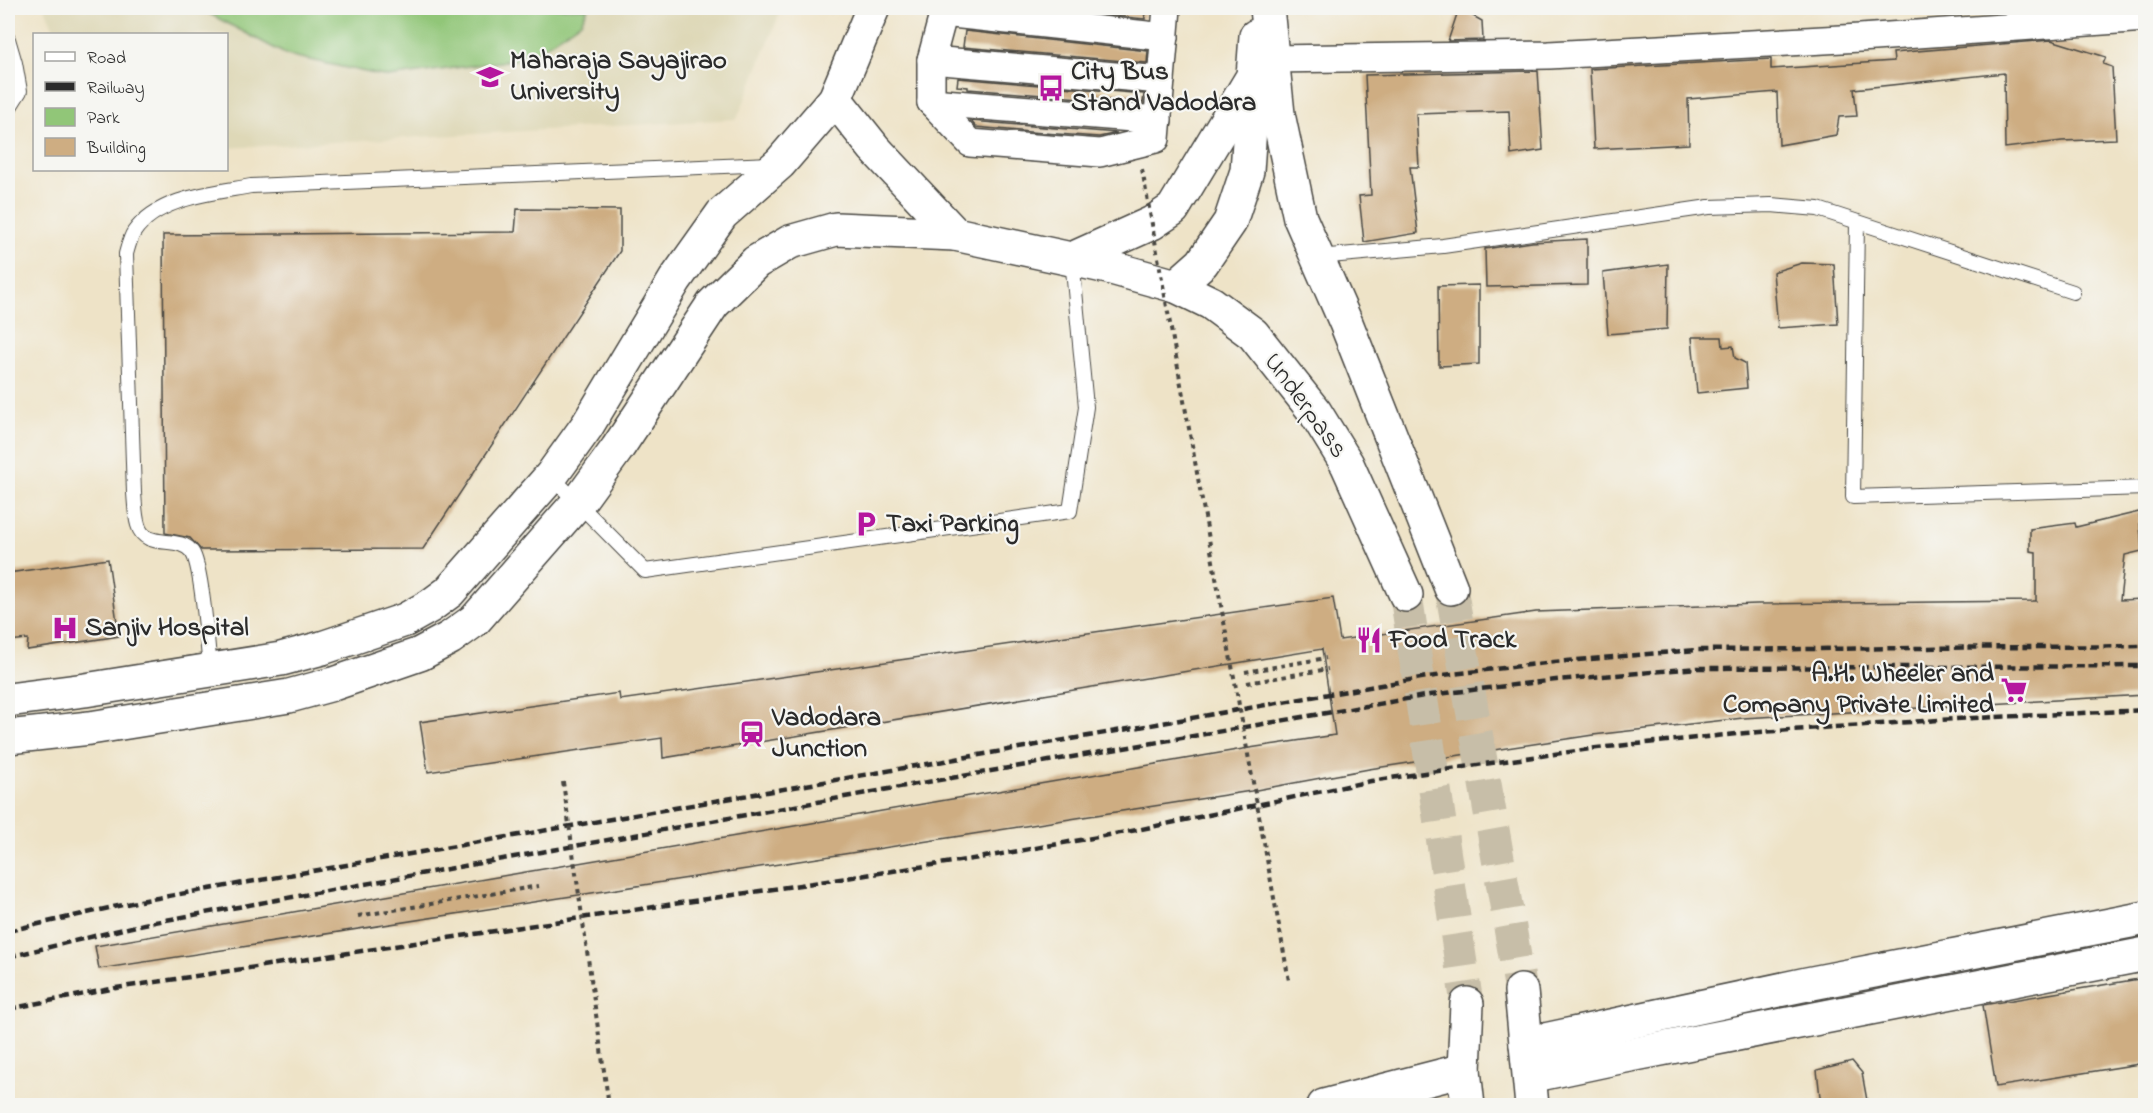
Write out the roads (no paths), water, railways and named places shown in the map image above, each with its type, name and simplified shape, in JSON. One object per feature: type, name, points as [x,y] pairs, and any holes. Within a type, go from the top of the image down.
[{"type":"main road","points":[[8,699],[85,690],[280,659],[322,648],[405,620],[449,592],[551,476],[587,426],[675,280],[723,214],[780,163],[834,99],[873,8]]},
{"type":"main road","points":[[1072,259],[1152,223],[1173,209],[1263,68],[1258,8]]},
{"type":"main road","points":[[1176,286],[1202,263],[1230,222],[1247,171],[1263,68],[1267,8]]},
{"type":"main road","name":"Underpass","points":[[1263,68],[1278,114],[1300,218],[1346,323],[1451,588]]},
{"type":"main road","points":[[834,99],[874,148],[955,234]]},
{"type":"main road","name":"Underpass","points":[[8,737],[90,728],[289,696],[333,684],[420,654],[450,638],[475,620],[577,502],[617,449],[713,304],[756,262],[790,242],[836,229],[955,234],[1108,267],[1176,286],[1211,303],[1253,334],[1315,412],[1347,464],[1406,595]]},
{"type":"main road","points":[[1527,1044],[1875,970],[2145,918]]},
{"type":"main road","points":[[1521,991],[1531,1091],[1615,1058],[2145,954]]},
{"type":"main road","points":[[1875,970],[1883,1005]]},
{"type":"main road","points":[[1467,1004],[1464,1070],[1468,1106]]},
{"type":"main road","points":[[1324,1106],[1464,1070]]},
{"type":"street","points":[[1165,37],[944,10],[931,60],[931,102],[970,143],[1100,153],[1156,139],[1165,37],[1167,8]]},
{"type":"street","points":[[1263,68],[1860,38],[2145,18]]},
{"type":"street","points":[[931,60],[1161,80]]},
{"type":"street","points":[[931,102],[1158,120]]},
{"type":"lane","points":[[8,39],[20,92],[8,110]]},
{"type":"lane","points":[[210,670],[199,576],[192,553],[180,543],[158,542],[144,536],[138,527],[134,493],[126,254],[132,233],[150,215],[202,195],[251,186],[780,163]]},
{"type":"lane","points":[[1317,257],[1443,246],[1709,207],[1771,205],[1818,209],[2073,292]]},
{"type":"lane","points":[[1857,222],[1853,497],[2145,488]]},
{"type":"lane","points":[[551,476],[645,571],[1070,511],[1086,407],[1072,259]]},
{"type":"tunnel","points":[[1451,588],[1521,991]]},
{"type":"tunnel","points":[[1406,595],[1467,1004]]},
{"type":"railway","points":[[8,931],[140,901],[1427,677],[1554,662],[1696,650],[2146,646]]},
{"type":"railway","points":[[8,957],[144,924],[922,783],[1430,695],[1556,680],[1698,668],[2146,666]]},
{"type":"railway","points":[[8,1009],[116,988],[979,858],[1137,830],[1371,781],[1597,748],[1746,733],[1954,719],[2146,710]]},
{"type":"place","name":"Maharaja Sayajirao University","points":[[490,77]]},
{"type":"place","name":"City Bus Stand Vadodara","points":[[1051,88]]},
{"type":"place","name":"Taxi Parking","points":[[866,524]]},
{"type":"place","name":"Sanjiv Hospital","points":[[65,628]]},
{"type":"place","name":"Food Track","points":[[1369,640]]},
{"type":"place","name":"A.H. Wheeler and Company Private Limited","points":[[2014,690]]},
{"type":"place","name":"Vadodara Junction","points":[[752,734]]}]
